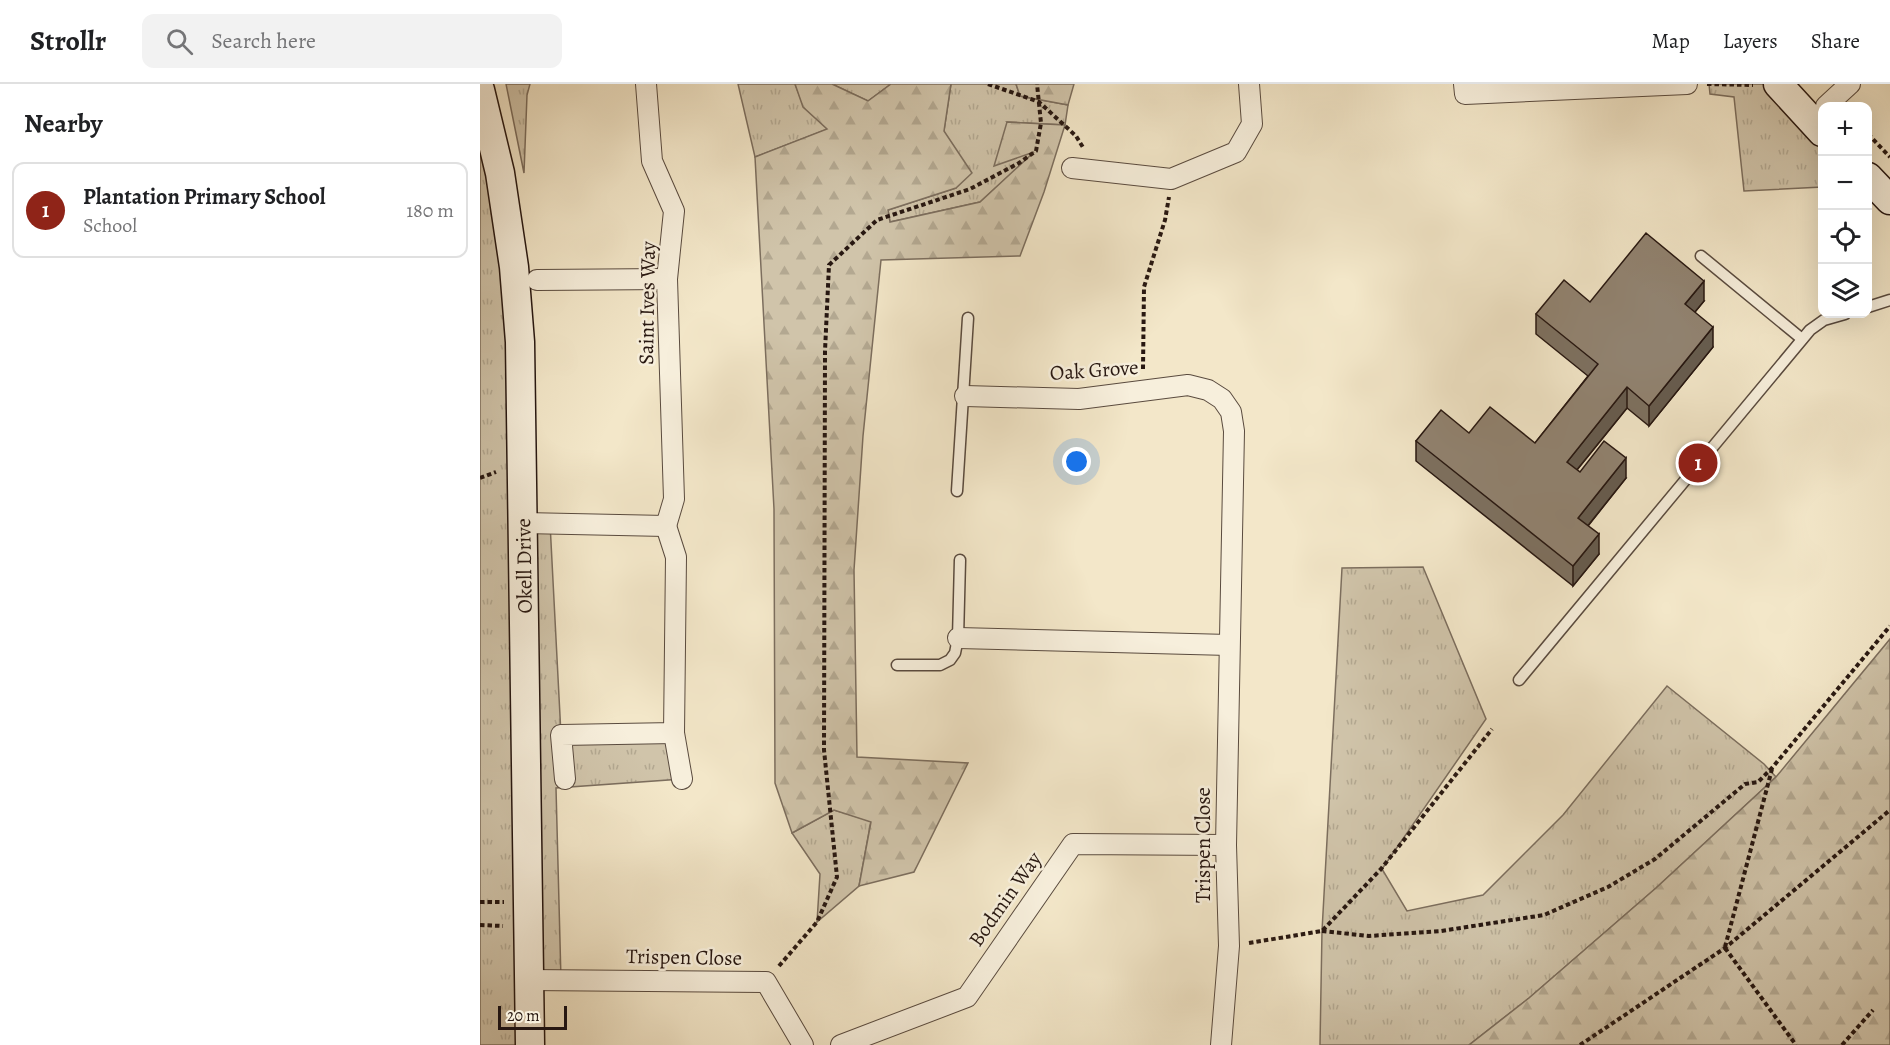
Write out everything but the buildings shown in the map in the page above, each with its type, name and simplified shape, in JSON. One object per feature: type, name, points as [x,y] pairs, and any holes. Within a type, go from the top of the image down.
[{"type":"street","name":"Saint Ives Way","points":[[645,84],[652,161],[674,211],[666,279],[674,499],[666,526]]},
{"type":"street","points":[[1072,168],[1171,179],[1236,152],[1252,124],[1249,84]]},
{"type":"street","points":[[1464,84],[1465,94],[1687,84]]},
{"type":"street","points":[[1778,84],[1818,115]]},
{"type":"street","points":[[1834,102],[1850,84]]},
{"type":"street","name":"Okell Drive","points":[[480,90],[500,173],[514,267],[520,342],[530,1045]]},
{"type":"street","points":[[1872,181],[1890,200]]},
{"type":"street","points":[[537,280],[666,279]]},
{"type":"street","name":"Oak Grove","points":[[964,396],[1079,399],[1188,385],[1208,390],[1222,399]]},
{"type":"street","name":"Trispen Close","points":[[1221,1045],[1229,946],[1226,845],[1234,431],[1231,412],[1222,399]]},
{"type":"street","points":[[524,523],[666,526],[676,557],[674,733],[681,779]]},
{"type":"street","points":[[958,638],[1229,645]]},
{"type":"street","points":[[565,779],[561,735],[674,733]]},
{"type":"street","name":"Bodmin Way","points":[[841,1045],[967,997],[1073,844],[1226,845]]},
{"type":"street","name":"Trispen Close","points":[[529,980],[766,982],[803,1045]]},
{"type":"lane","points":[[1701,256],[1802,339]]},
{"type":"lane","points":[[1872,306],[1890,300]]},
{"type":"lane","points":[[957,491],[968,318]]},
{"type":"lane","points":[[1519,680],[1802,339],[1810,330],[1831,318]]},
{"type":"lane","points":[[897,665],[940,665],[950,660],[955,653],[958,638],[960,560]]},
{"type":"path","points":[[988,84],[1039,102],[1076,136],[1097,171]]},
{"type":"path","points":[[766,982],[818,922],[837,878],[824,750],[825,351],[829,266],[877,220],[970,189],[1036,151],[1041,123],[1037,84]]},
{"type":"path","points":[[1700,84],[1752,85]]},
{"type":"path","points":[[1872,138],[1890,157]]},
{"type":"path","points":[[1142,392],[1144,287],[1166,220],[1171,179]]},
{"type":"path","points":[[1229,946],[1322,931],[1369,936],[1441,931],[1544,915],[1608,887],[1655,859],[1745,784],[1758,782],[1890,626]]},
{"type":"path","points":[[1322,931],[1382,869],[1492,729]]},
{"type":"path","points":[[1725,948],[1772,768]]},
{"type":"path","points":[[1580,1045],[1725,948],[1890,810]]},
{"type":"path","points":[[1725,948],[1796,1045]]},
{"type":"path","points":[[1842,1045],[1874,1010]]},
{"type":"green space","points":[[506,84],[530,84],[527,95],[524,173]]},
{"type":"green space","points":[[738,84],[795,84],[804,107],[828,129],[755,157]]},
{"type":"green space","points":[[795,84],[832,84],[868,101],[891,84],[951,84],[944,131],[972,173],[956,188],[888,210],[890,222],[980,202],[1034,152],[994,166],[1007,122],[1065,125],[1044,192],[1020,256],[881,260],[863,436],[854,570],[857,757],[968,763],[914,872],[859,886],[871,822],[834,810],[792,833],[775,783],[774,509],[755,157],[827,129],[803,107]]},
{"type":"green space","points":[[832,84],[891,84],[868,101]]},
{"type":"green space","points":[[951,84],[1016,84],[1020,96],[1068,105],[1065,125],[1007,122],[1036,151],[980,202],[890,222],[888,210],[956,188],[944,131]]},
{"type":"green space","points":[[1016,84],[1074,84],[1068,105],[1020,96]]},
{"type":"green space","points":[[1709,84],[1781,84],[1818,124],[1818,187],[1744,191],[1734,97],[1710,94]]},
{"type":"green space","points":[[480,91],[500,173],[523,523],[550,523],[561,735],[674,733],[682,779],[556,788],[561,980],[529,980],[529,1045],[480,1045]]},
{"type":"green space","points":[[1423,567],[1486,719],[1382,869],[1407,911],[1483,895],[1563,815],[1667,686],[1764,764],[1776,777],[1656,888],[1529,998],[1469,1045],[1320,1045],[1322,931],[1342,568]]},
{"type":"green space","points":[[1890,639],[1890,1045],[1469,1045],[1529,998],[1656,888],[1776,777]]},
{"type":"green space","points":[[834,810],[871,821],[859,886],[817,922],[820,874],[792,833]]},
{"type":"place","name":"Plantation Primary School","points":[[1698,463]]}]
